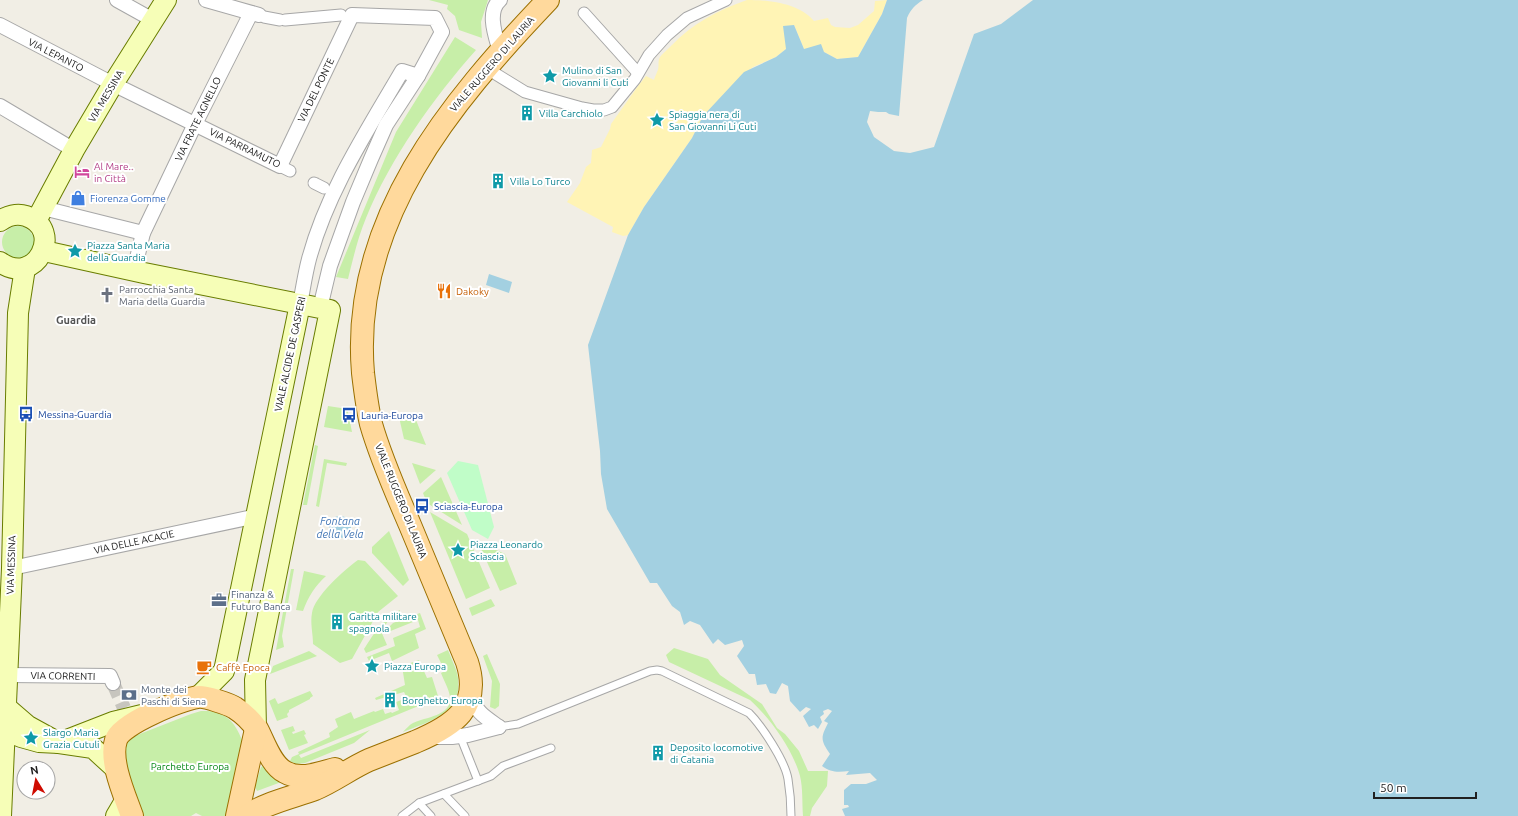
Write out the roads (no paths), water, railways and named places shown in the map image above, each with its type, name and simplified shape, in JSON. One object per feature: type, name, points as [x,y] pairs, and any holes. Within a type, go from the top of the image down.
[{"type":"main road","name":"VIA MESSINA","points":[[43,208],[74,150],[113,84],[166,0]]},
{"type":"main road","name":"VIALE RUGGERO DI LAURIA","points":[[470,696],[471,674],[383,460],[371,424],[365,388],[362,348],[364,304],[369,278],[380,239],[393,206],[410,173],[436,131],[465,93],[548,0]]},
{"type":"main road","points":[[0,221],[16,215],[26,216],[43,208]]},
{"type":"main road","points":[[0,262],[9,268],[25,268],[34,263],[44,251],[44,235],[39,225],[43,208]]},
{"type":"main road","points":[[44,251],[139,272],[325,309]]},
{"type":"main road","name":"VIA MESSINA","points":[[1,816],[2,729],[6,707],[5,670],[12,568],[18,313],[25,268]]},
{"type":"main road","name":"VIALE ALCIDE DE GASPERI","points":[[199,696],[224,671],[258,513],[300,304]]},
{"type":"main road","name":"VIALE ALCIDE DE GASPERI","points":[[256,729],[255,680],[288,516],[325,309]]},
{"type":"main road","points":[[258,513],[288,516]]},
{"type":"main road","points":[[125,810],[114,749],[118,735],[128,726],[152,713],[199,696],[234,707],[247,718],[256,729],[275,763],[284,772],[300,776],[310,775],[367,761]]},
{"type":"main road","points":[[248,816],[261,808],[316,789],[367,761],[427,737],[459,718],[465,709],[470,696]]},
{"type":"main road","points":[[6,707],[28,726],[59,743],[113,722],[126,713],[152,713]]},
{"type":"main road","points":[[2,729],[21,737],[39,742],[59,743],[93,748],[117,770]]},
{"type":"main road","points":[[237,816],[256,729]]},
{"type":"street","points":[[117,0],[153,20]]},
{"type":"street","points":[[206,0],[258,15],[282,20],[347,15]]},
{"type":"street","points":[[500,0],[496,3],[493,16],[493,60],[525,92],[593,110],[604,110],[612,107],[638,73],[649,55],[667,35],[687,18],[726,0]]},
{"type":"street","points":[[584,13],[638,73]]},
{"type":"street","name":"VIA FRATE AGNELLO","points":[[139,272],[145,230],[195,124],[258,15]]},
{"type":"street","name":"VIALE ALCIDE DE GASPERI","points":[[325,309],[330,266],[353,202],[371,159],[386,125],[418,76],[442,32],[435,18],[347,15]]},
{"type":"street","name":"VIA DEL PONTE","points":[[285,168],[347,15]]},
{"type":"street","name":"VIA LEPANTO","points":[[0,25],[113,84]]},
{"type":"street","name":"VIALE ALCIDE DE GASPERI","points":[[300,304],[309,260],[325,213],[334,193],[402,71],[418,76]]},
{"type":"street","name":"VIA PARRAMUTO","points":[[113,84],[285,168]]},
{"type":"street","points":[[0,106],[74,150]]},
{"type":"street","points":[[43,208],[145,230]]},
{"type":"street","name":"VIA DELLE ACACIE","points":[[12,568],[258,513]]},
{"type":"street","name":"VIA CORRENTI","points":[[5,670],[110,676],[113,683]]},
{"type":"street","points":[[470,696],[474,706],[481,715],[499,727]]},
{"type":"street","points":[[427,737],[460,736],[499,727]]},
{"type":"lane","points":[[499,727],[518,724],[650,671],[657,670],[749,713],[756,720],[782,761],[785,769],[788,779],[791,816]]},
{"type":"lane","points":[[460,736],[478,781]]},
{"type":"lane","points":[[402,816],[419,803],[491,776],[503,766],[551,748]]},
{"type":"lane","points":[[444,794],[465,816]]},
{"type":"lane","points":[[419,803],[431,816]]},
{"type":"water","points":[[887,0],[923,0],[910,12],[907,18],[899,116],[886,112],[870,111],[867,122],[874,137],[894,151],[910,153],[934,147],[974,34],[1001,24],[1033,0],[1518,0],[1518,816],[845,816],[842,809],[849,807],[848,805],[844,805],[844,790],[851,784],[866,784],[877,780],[870,773],[846,775],[849,771],[832,771],[822,766],[830,754],[823,742],[823,735],[828,723],[824,721],[832,711],[828,709],[823,711],[824,714],[820,717],[822,722],[818,729],[814,725],[809,727],[803,716],[811,709],[806,707],[800,712],[790,701],[788,686],[782,683],[776,694],[770,693],[766,684],[757,685],[755,674],[749,674],[737,656],[744,646],[742,640],[725,645],[718,639],[713,644],[700,625],[690,621],[684,625],[680,612],[672,606],[657,583],[650,583],[607,509],[601,474],[600,451],[588,345],[628,235],[644,207],[692,138],[703,116],[744,72],[776,57],[786,49],[783,26],[794,25],[804,49],[821,44],[824,52],[837,59],[858,57],[882,14]]},
{"type":"water","points":[[489,274],[512,282],[509,293],[486,285]]},
{"type":"water","name":"Fontana della Vela","points":[[340,516],[348,519],[351,527],[348,535],[340,538],[332,535],[329,527],[332,519]]},
{"type":"tunnel","points":[[113,683],[124,708]]},
{"type":"place","name":"Mulino di San Giovanni li Cuti","points":[[550,76]]},
{"type":"place","name":"Villa Carchiolo","points":[[527,113]]},
{"type":"place","name":"Spiaggia nera di San Giovanni Li Cuti","points":[[657,120]]},
{"type":"place","name":"Al Mare.. in Città","points":[[82,172]]},
{"type":"place","name":"Villa Lo Turco","points":[[498,181]]},
{"type":"place","name":"Fiorenza Gomme","points":[[78,198]]},
{"type":"place","name":"Piazza Santa Maria della Guardia","points":[[75,251]]},
{"type":"place","name":"Dakoky","points":[[444,291]]},
{"type":"place","name":"Parrocchia Santa Maria della Guardia","points":[[107,295]]},
{"type":"place","name":"Messina-Guardia","points":[[26,414]]},
{"type":"place","name":"Lauria-Europa","points":[[349,415]]},
{"type":"place","name":"Sciascia-Europa","points":[[422,506]]},
{"type":"place","name":"Piazza Leonardo Sciascia","points":[[458,550]]},
{"type":"place","name":"Finanza & Futuro Banca","points":[[219,600]]},
{"type":"place","name":"Garitta militare spagnola","points":[[337,622]]},
{"type":"place","name":"Piazza Europa","points":[[372,666]]},
{"type":"place","name":"Caffè Epoca","points":[[204,667]]},
{"type":"place","name":"Monte dei Paschi di Siena","points":[[129,695]]},
{"type":"place","name":"Borghetto Europa","points":[[390,700]]},
{"type":"place","name":"Slargo Maria Grazia Cutuli","points":[[31,738]]},
{"type":"place","name":"Deposito locomotive di Catania","points":[[658,753]]},
{"type":"district","name":"Guardia","points":[[76,320]]},
{"type":"park label","name":"Parchetto Europa","points":[[190,766]]}]
